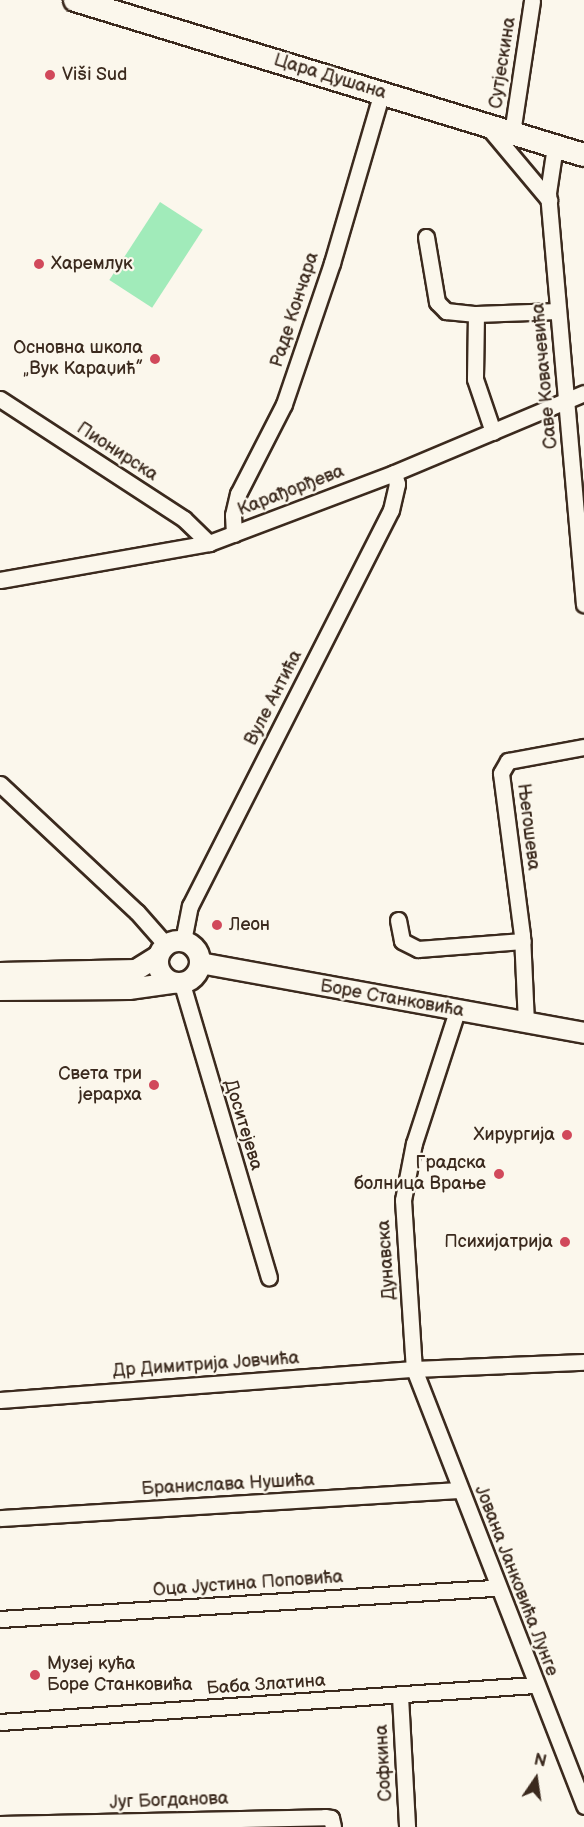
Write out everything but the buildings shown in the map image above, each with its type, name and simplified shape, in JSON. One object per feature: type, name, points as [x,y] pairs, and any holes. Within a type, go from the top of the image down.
[{"type":"main road","name":"Цара Душана","points":[[75,0],[584,155]]},
{"type":"street","name":"Сутјескина","points":[[512,133],[532,0]]},
{"type":"street","name":"Раде Кончара","points":[[234,534],[233,515],[238,494],[288,395],[332,263],[382,93]]},
{"type":"street","points":[[486,125],[549,200]]},
{"type":"street","name":"Саве Ковачевића","points":[[555,146],[549,177],[549,200],[582,545],[584,604]]},
{"type":"street","points":[[426,237],[440,307],[476,314],[558,311]]},
{"type":"street","points":[[476,314],[475,379],[493,432]]},
{"type":"street","name":"Карађорђева","points":[[0,580],[209,543],[394,473],[584,393]]},
{"type":"street","name":"Пионирска","points":[[0,399],[184,519],[209,543]]},
{"type":"street","name":"Вуле Антића","points":[[169,947],[391,510],[397,484],[394,473]]},
{"type":"street","name":"Његошева","points":[[526,1023],[523,941],[503,766],[508,761],[584,747]]},
{"type":"street","points":[[0,784],[137,912],[169,947],[197,951],[200,963],[195,976],[177,983],[129,989],[0,990]]},
{"type":"street","points":[[398,920],[402,941],[418,949],[523,941]]},
{"type":"street","points":[[0,973],[136,970],[169,947]]},
{"type":"street","points":[[169,947],[160,974],[177,983]]},
{"type":"street","name":"Боре Станковића","points":[[200,963],[584,1033]]},
{"type":"street","name":"Доситејева","points":[[177,983],[269,1277]]},
{"type":"street","name":"Дунавска","points":[[414,1369],[403,1200],[414,1143],[456,1011]]},
{"type":"street","name":"Др Димитрија Јовчића","points":[[0,1400],[414,1369],[584,1362]]},
{"type":"street","name":"Јована Јанковића Лунге","points":[[414,1369],[459,1491],[584,1806]]},
{"type":"street","name":"Бранислава Нушића","points":[[0,1518],[459,1491]]},
{"type":"street","name":"Оца Јустина Поповића","points":[[0,1619],[498,1588]]},
{"type":"street","name":"Баба Златина","points":[[0,1722],[535,1685]]},
{"type":"street","name":"Софкина","points":[[400,1696],[407,1827]]},
{"type":"street","name":"Југ Богданова","points":[[0,1824],[325,1817],[331,1818],[333,1827]]},
{"type":"green space","points":[[160,202],[203,230],[152,308],[109,280]]},
{"type":"place","name":"Viši Sud","points":[[50,75]]},
{"type":"place","name":"Харемлук","points":[[39,264]]},
{"type":"place","name":"Основна школа „Вук Караџић”","points":[[155,359]]},
{"type":"place","name":"Леон","points":[[217,925]]},
{"type":"place","name":"Света три јерарха","points":[[154,1085]]},
{"type":"place","name":"Хирургија","points":[[567,1135]]},
{"type":"place","name":"Градска болница Врање","points":[[499,1174]]},
{"type":"place","name":"Психијатрија","points":[[565,1242]]},
{"type":"place","name":"Музеј кућа Боре Станковића","points":[[35,1675]]}]
